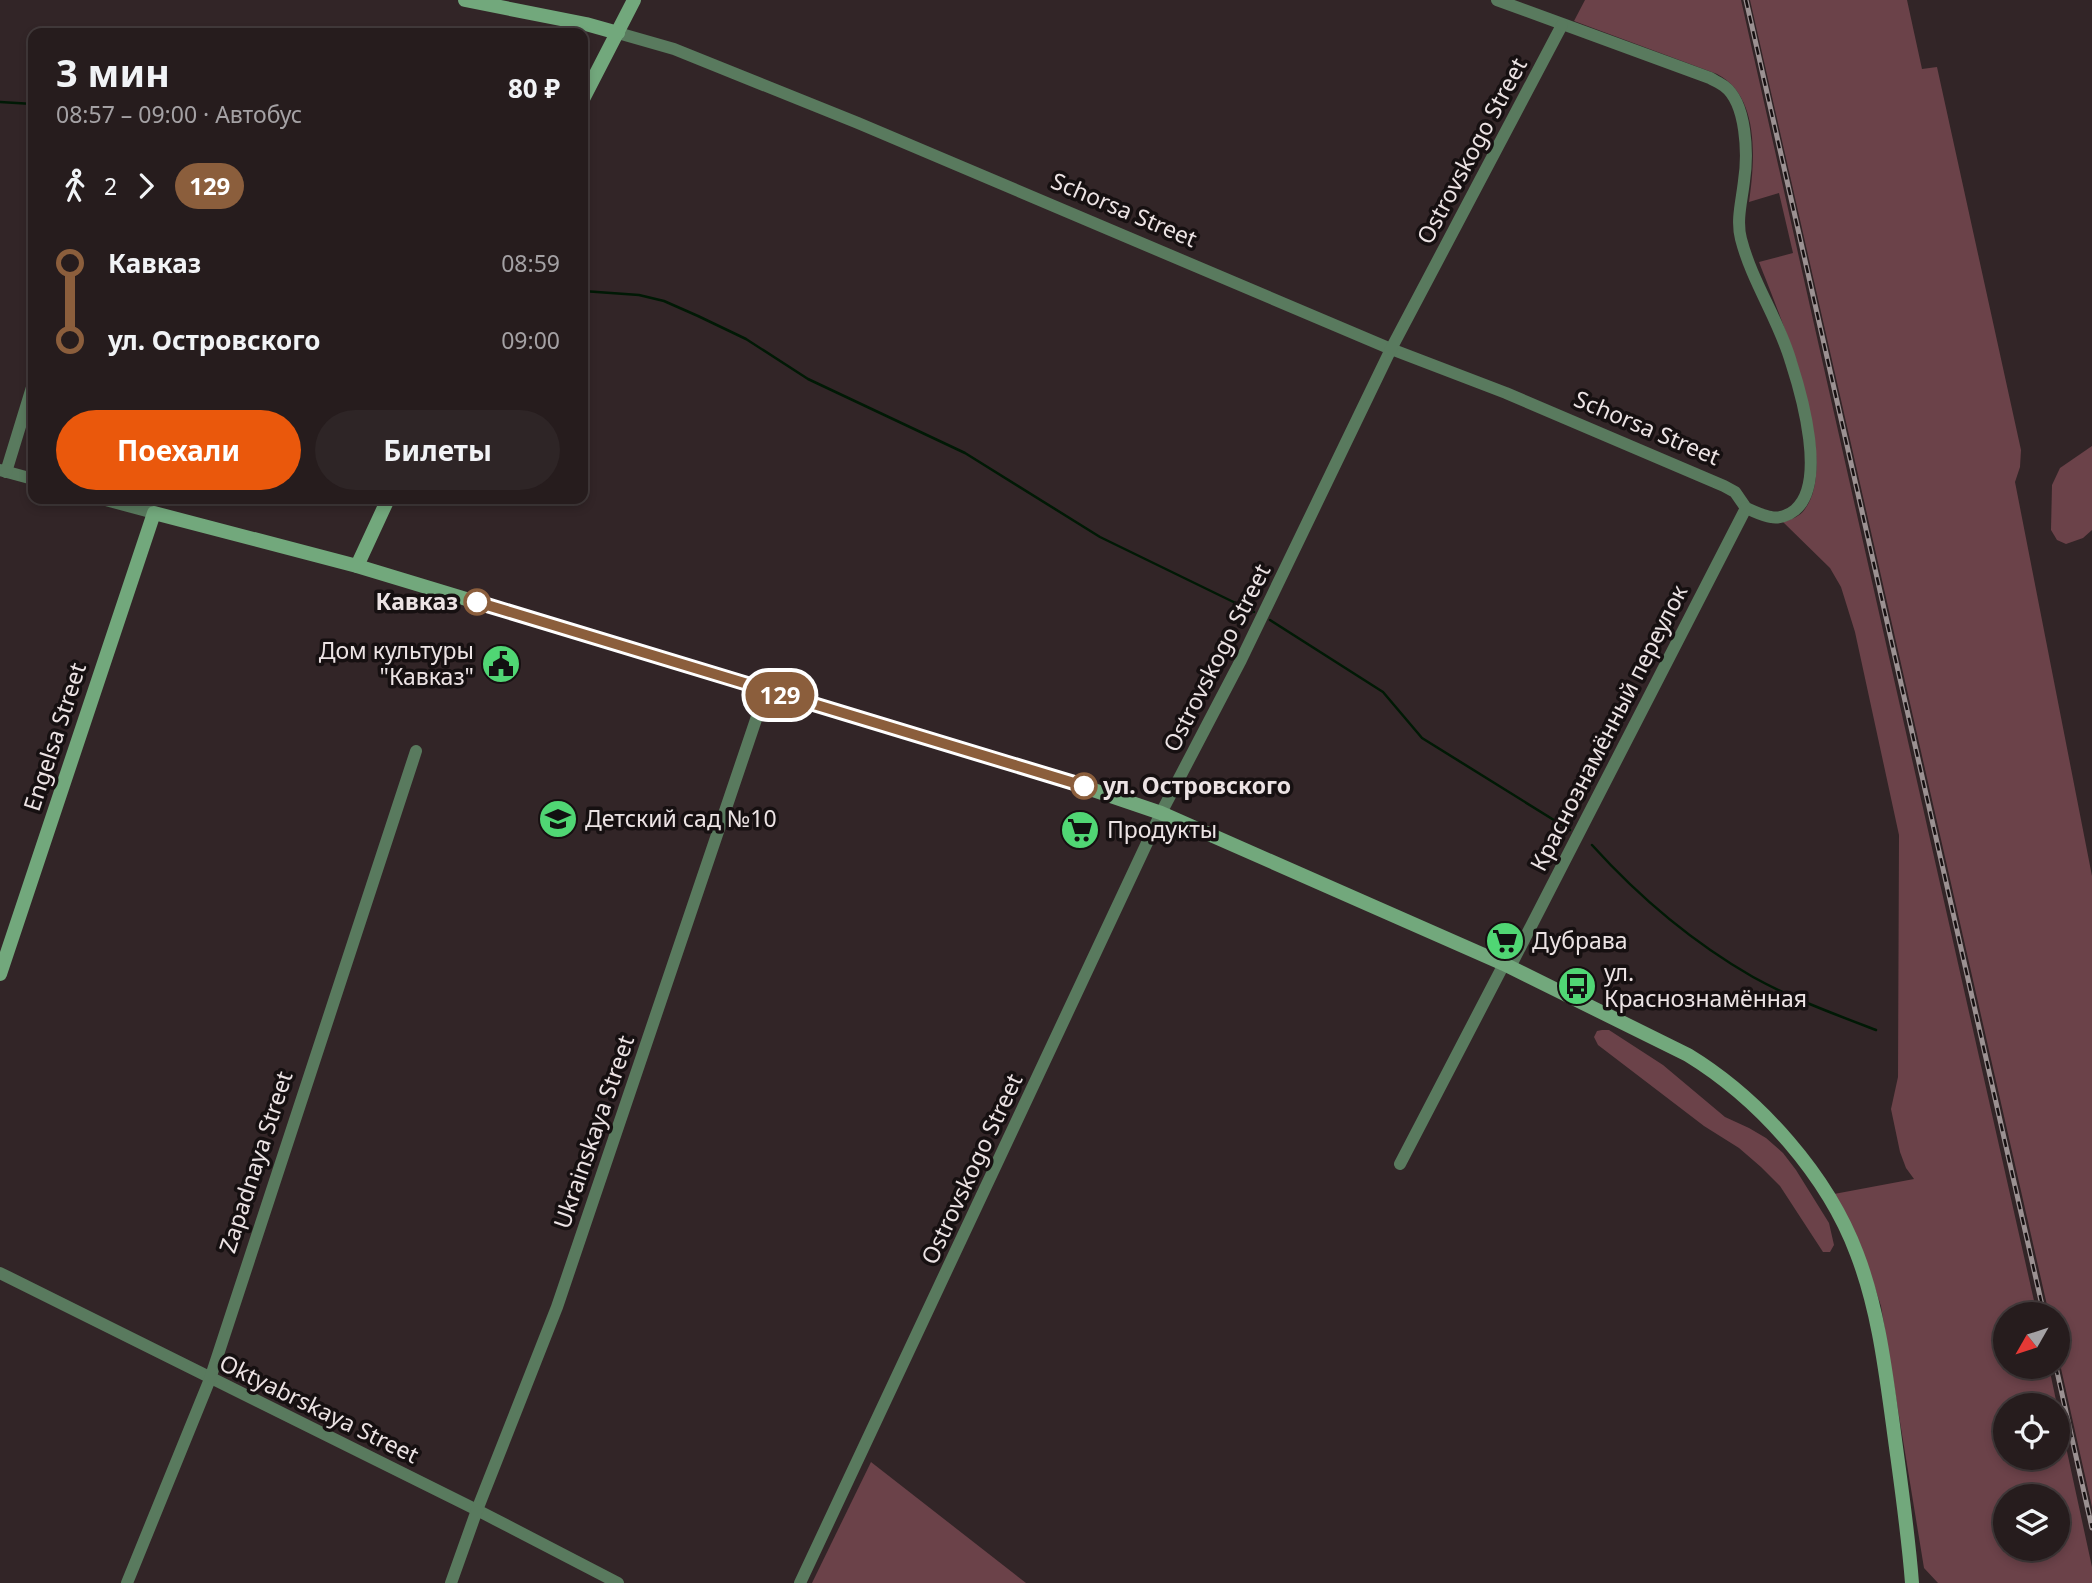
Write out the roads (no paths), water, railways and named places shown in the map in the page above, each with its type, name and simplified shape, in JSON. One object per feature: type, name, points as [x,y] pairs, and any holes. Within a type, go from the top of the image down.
[{"type":"main road","name":"Schorsa Street","points":[[465,0],[618,33]]},
{"type":"main road","points":[[588,90],[634,0]]},
{"type":"main road","points":[[357,566],[386,504]]},
{"type":"main road","points":[[154,513],[357,566],[1061,779],[1161,813],[1507,966],[1669,1044],[1717,1074],[1754,1106],[1792,1146],[1847,1230],[1866,1279],[1881,1345],[1908,1535],[1912,1583]]},
{"type":"main road","name":"Engelsa Street","points":[[0,974],[154,513]]},
{"type":"street","points":[[1497,0],[1710,78],[1724,86],[1740,109],[1746,163],[1739,214],[1740,234],[1791,362],[1809,439],[1811,467],[1807,494],[1788,515],[1772,518],[1746,508]]},
{"type":"street","name":"Ostrovskogo Street","points":[[800,1583],[1161,813],[1241,660],[1391,349],[1562,25]]},
{"type":"street","name":"Schorsa Street","points":[[618,33],[674,49],[858,123],[1391,349],[1506,393],[1724,486],[1735,492],[1746,508]]},
{"type":"street","points":[[28,398],[3,471],[28,478]]},
{"type":"street","points":[[121,504],[154,513]]},
{"type":"street","name":"Краснознамённый переулок","points":[[1400,1164],[1507,966],[1746,508]]},
{"type":"street","name":"Ukrainskaya Street","points":[[451,1583],[557,1307],[766,690]]},
{"type":"street","name":"Zapadnaya Street","points":[[127,1583],[210,1379],[416,751]]},
{"type":"street","name":"Oktyabrskaya Street","points":[[0,1273],[618,1583]]},
{"type":"waterway","points":[[0,102],[28,104]]},
{"type":"waterway","points":[[588,291],[639,295],[664,301],[746,339],[808,379],[965,453],[1100,537],[1254,612]]},
{"type":"waterway","points":[[1270,620],[1383,692],[1422,738],[1570,830]]},
{"type":"waterway","points":[[1592,845],[1628,883],[1667,917],[1730,963],[1782,992],[1876,1030]]},
{"type":"railway","points":[[1746,0],[2041,1302]]},
{"type":"railway","points":[[2059,1379],[2092,1528]]},
{"type":"place","name":"Кавказ","points":[[477,602]]},
{"type":"place","name":"Дом культуры \"Кавказ\"","points":[[501,664]]},
{"type":"place","name":"ул. Островского","points":[[1084,786]]},
{"type":"place","name":"Детский сад №10","points":[[558,819]]},
{"type":"place","name":"Продукты","points":[[1080,830]]},
{"type":"place","name":"Дубрава","points":[[1505,941]]},
{"type":"place","name":"ул. Краснознамённая","points":[[1577,986]]}]
